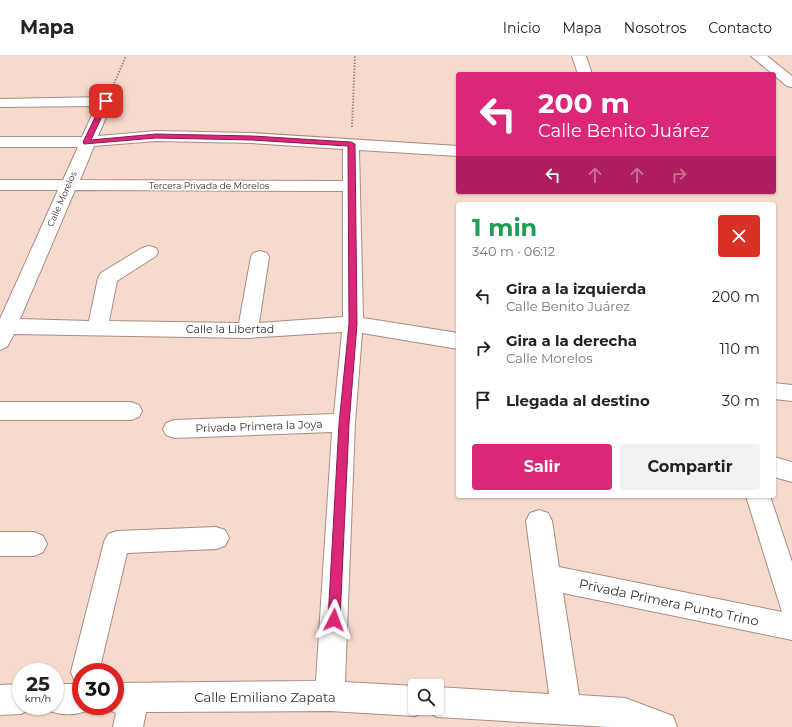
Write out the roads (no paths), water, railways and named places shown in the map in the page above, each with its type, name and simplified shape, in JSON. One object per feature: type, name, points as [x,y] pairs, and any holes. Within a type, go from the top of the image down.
[{"type":"street","points":[[579,56],[584,72]]},
{"type":"street","points":[[758,56],[792,83]]},
{"type":"street","name":"Calle Morelos","points":[[0,103],[106,101],[2,331]]},
{"type":"street","points":[[0,142],[87,142],[156,136],[252,138],[456,151]]},
{"type":"street","points":[[330,696],[344,424],[353,324],[351,144]]},
{"type":"street","name":"Tercera Privada de Morelos","points":[[0,185],[351,186]]},
{"type":"street","points":[[98,327],[108,278],[149,252]]},
{"type":"street","points":[[248,331],[260,258]]},
{"type":"street","name":"Calle la Libertad","points":[[2,331],[98,327],[248,331],[353,324],[456,341]]},
{"type":"street","points":[[776,390],[792,393]]},
{"type":"street","points":[[0,411],[131,411]]},
{"type":"street","name":"Privada Primera la Joya","points":[[174,428],[344,424]]},
{"type":"street","points":[[776,468],[792,472]]},
{"type":"street","points":[[759,498],[792,603]]},
{"type":"street","points":[[539,521],[566,709]]},
{"type":"street","points":[[84,663],[117,542],[216,538]]},
{"type":"street","points":[[0,544],[34,544]]},
{"type":"street","name":"Privada Primera Punto Trino","points":[[546,577],[792,627]]},
{"type":"street","name":"Calle Emiliano Zapata","points":[[124,698],[330,696],[408,700]]},
{"type":"street","points":[[124,698],[128,727]]},
{"type":"street","points":[[0,700],[12,699]]},
{"type":"street","points":[[444,702],[624,713],[662,727]]}]
